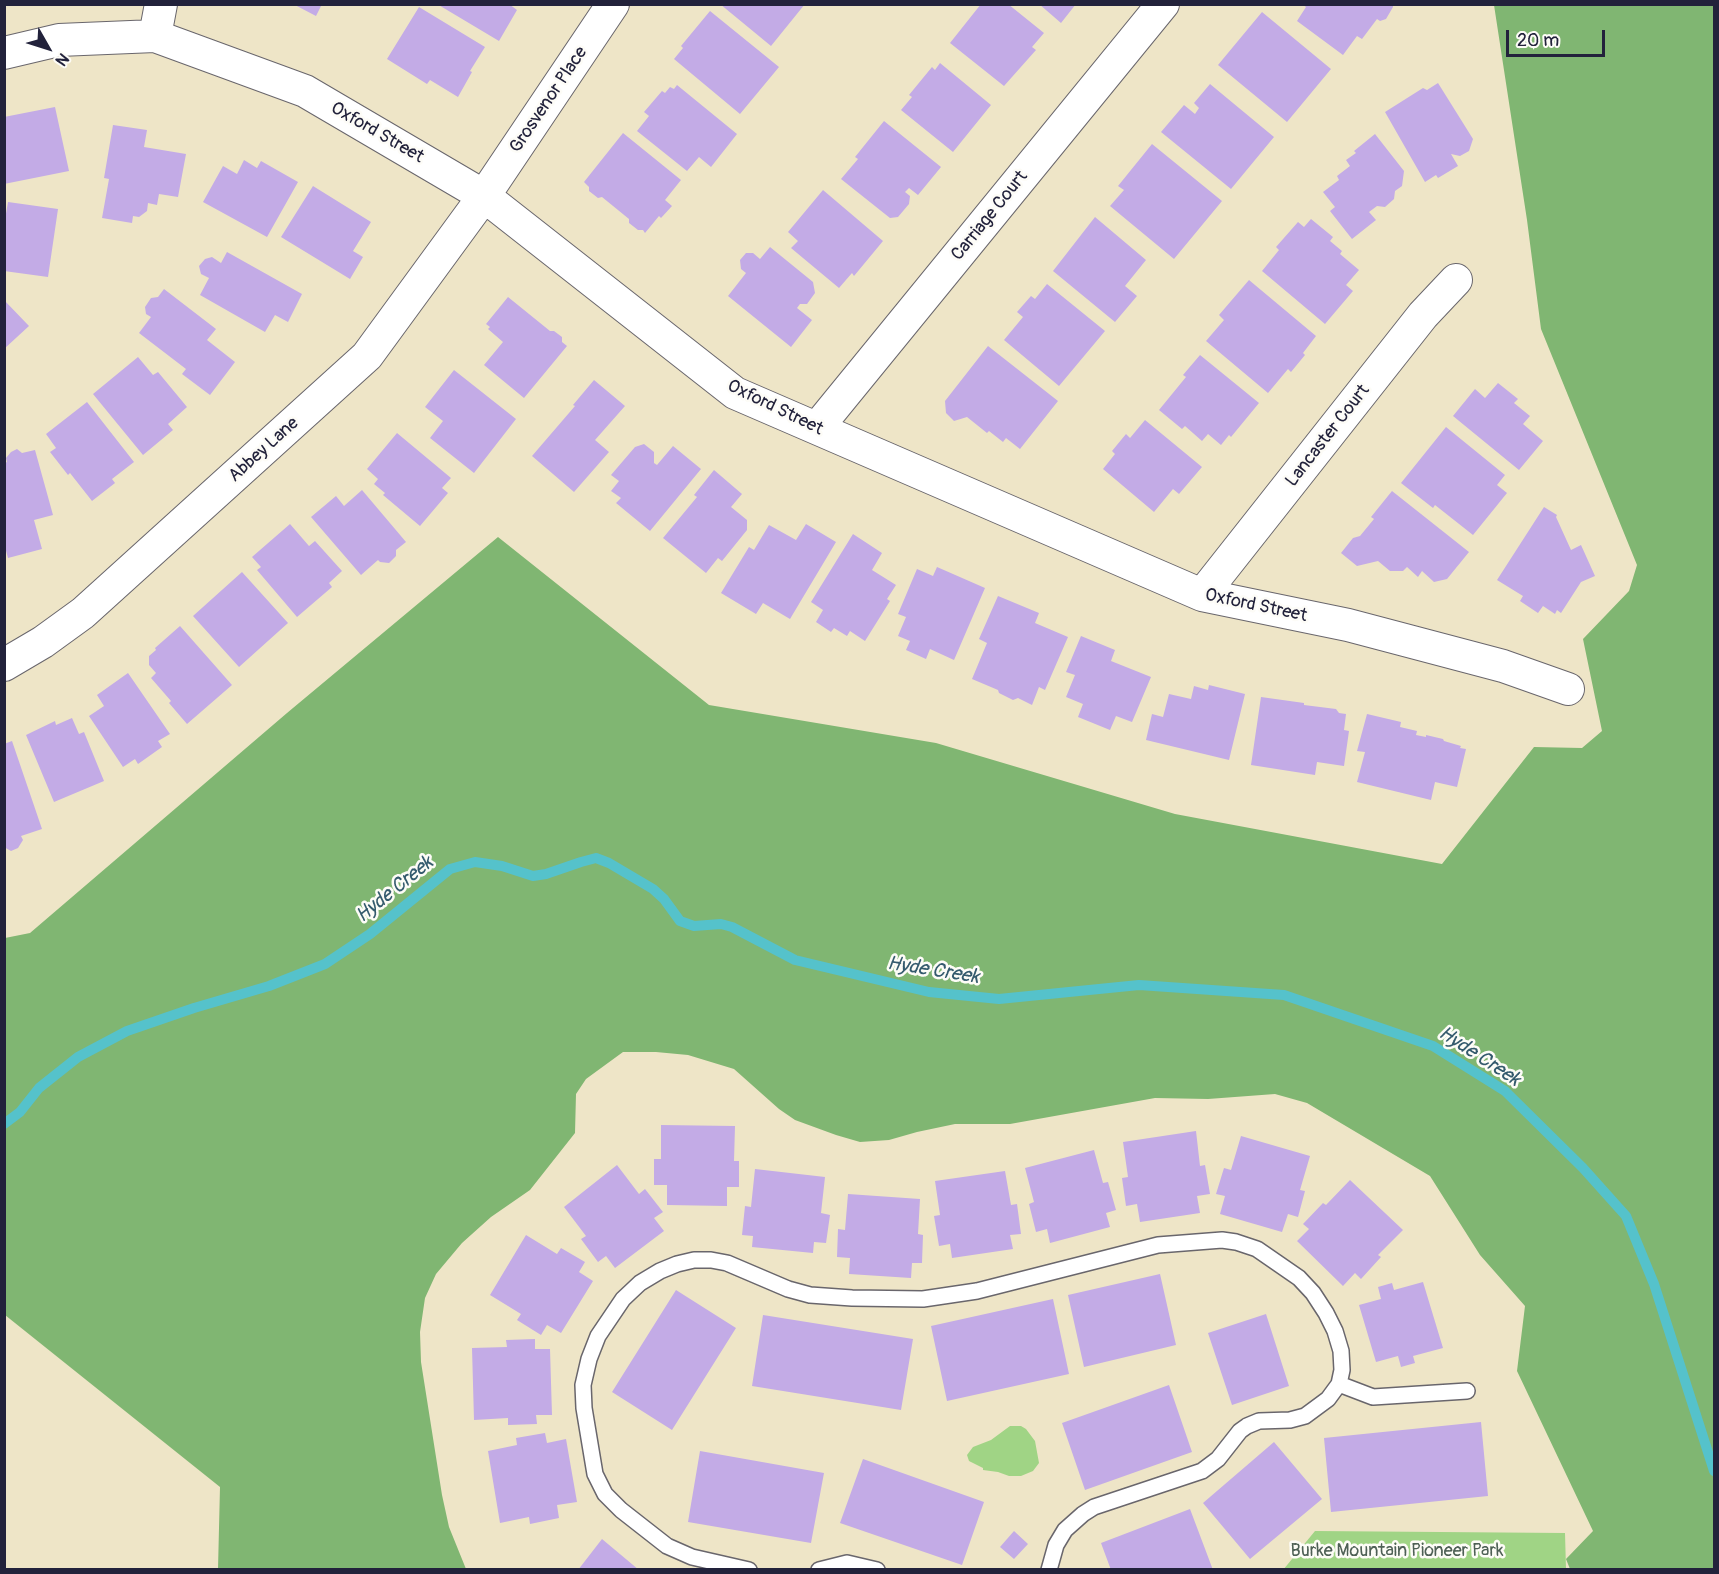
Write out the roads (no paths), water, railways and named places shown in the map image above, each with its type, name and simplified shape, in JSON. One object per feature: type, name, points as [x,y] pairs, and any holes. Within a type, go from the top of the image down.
[{"type":"street","points":[[155,36],[161,4]]},
{"type":"street","name":"Grosvenor Place","points":[[484,196],[613,4]]},
{"type":"street","name":"Carriage Court","points":[[817,428],[1163,4]]},
{"type":"street","name":"Oxford Street","points":[[4,53],[59,40],[155,36],[305,90],[484,196],[735,393],[1202,596],[1348,626],[1503,666],[1568,689]]},
{"type":"street","name":"Abbey Lane","points":[[4,665],[44,642],[83,613],[367,356],[484,196]]},
{"type":"street","name":"Lancaster Court","points":[[1202,596],[1423,315],[1456,280]]},
{"type":"lane","points":[[750,1569],[706,1565],[667,1546],[604,1494],[595,1474],[584,1408],[583,1385],[589,1359],[598,1336],[610,1316],[623,1299],[640,1283],[677,1264],[694,1260],[711,1260],[727,1263],[766,1281],[810,1295],[923,1299],[977,1291],[1158,1245],[1222,1240],[1257,1249],[1299,1278],[1313,1293],[1326,1313],[1338,1341],[1342,1370],[1339,1384],[1328,1399],[1305,1416],[1290,1420],[1259,1421],[1247,1426],[1240,1431],[1218,1459],[1202,1471],[1094,1507],[1065,1530],[1056,1545],[1049,1569]]},
{"type":"lane","points":[[1339,1384],[1373,1397],[1467,1391]]},
{"type":"lane","points":[[819,1569],[847,1563],[877,1569]]},
{"type":"waterway","name":"Hyde Creek","points":[[4,1124],[20,1112],[39,1088],[78,1057],[127,1031],[269,986],[325,964],[370,934],[450,869],[475,862],[502,866],[533,876],[596,858],[609,863],[653,889],[664,899],[680,921],[694,926],[721,924],[732,927],[795,960],[929,992],[999,999],[1139,985],[1284,995],[1433,1046],[1505,1091],[1583,1168],[1626,1216],[1654,1284],[1714,1471]]},
{"type":"park label","name":"Burke Mountain Pioneer Park","points":[[1397,1551]]}]
